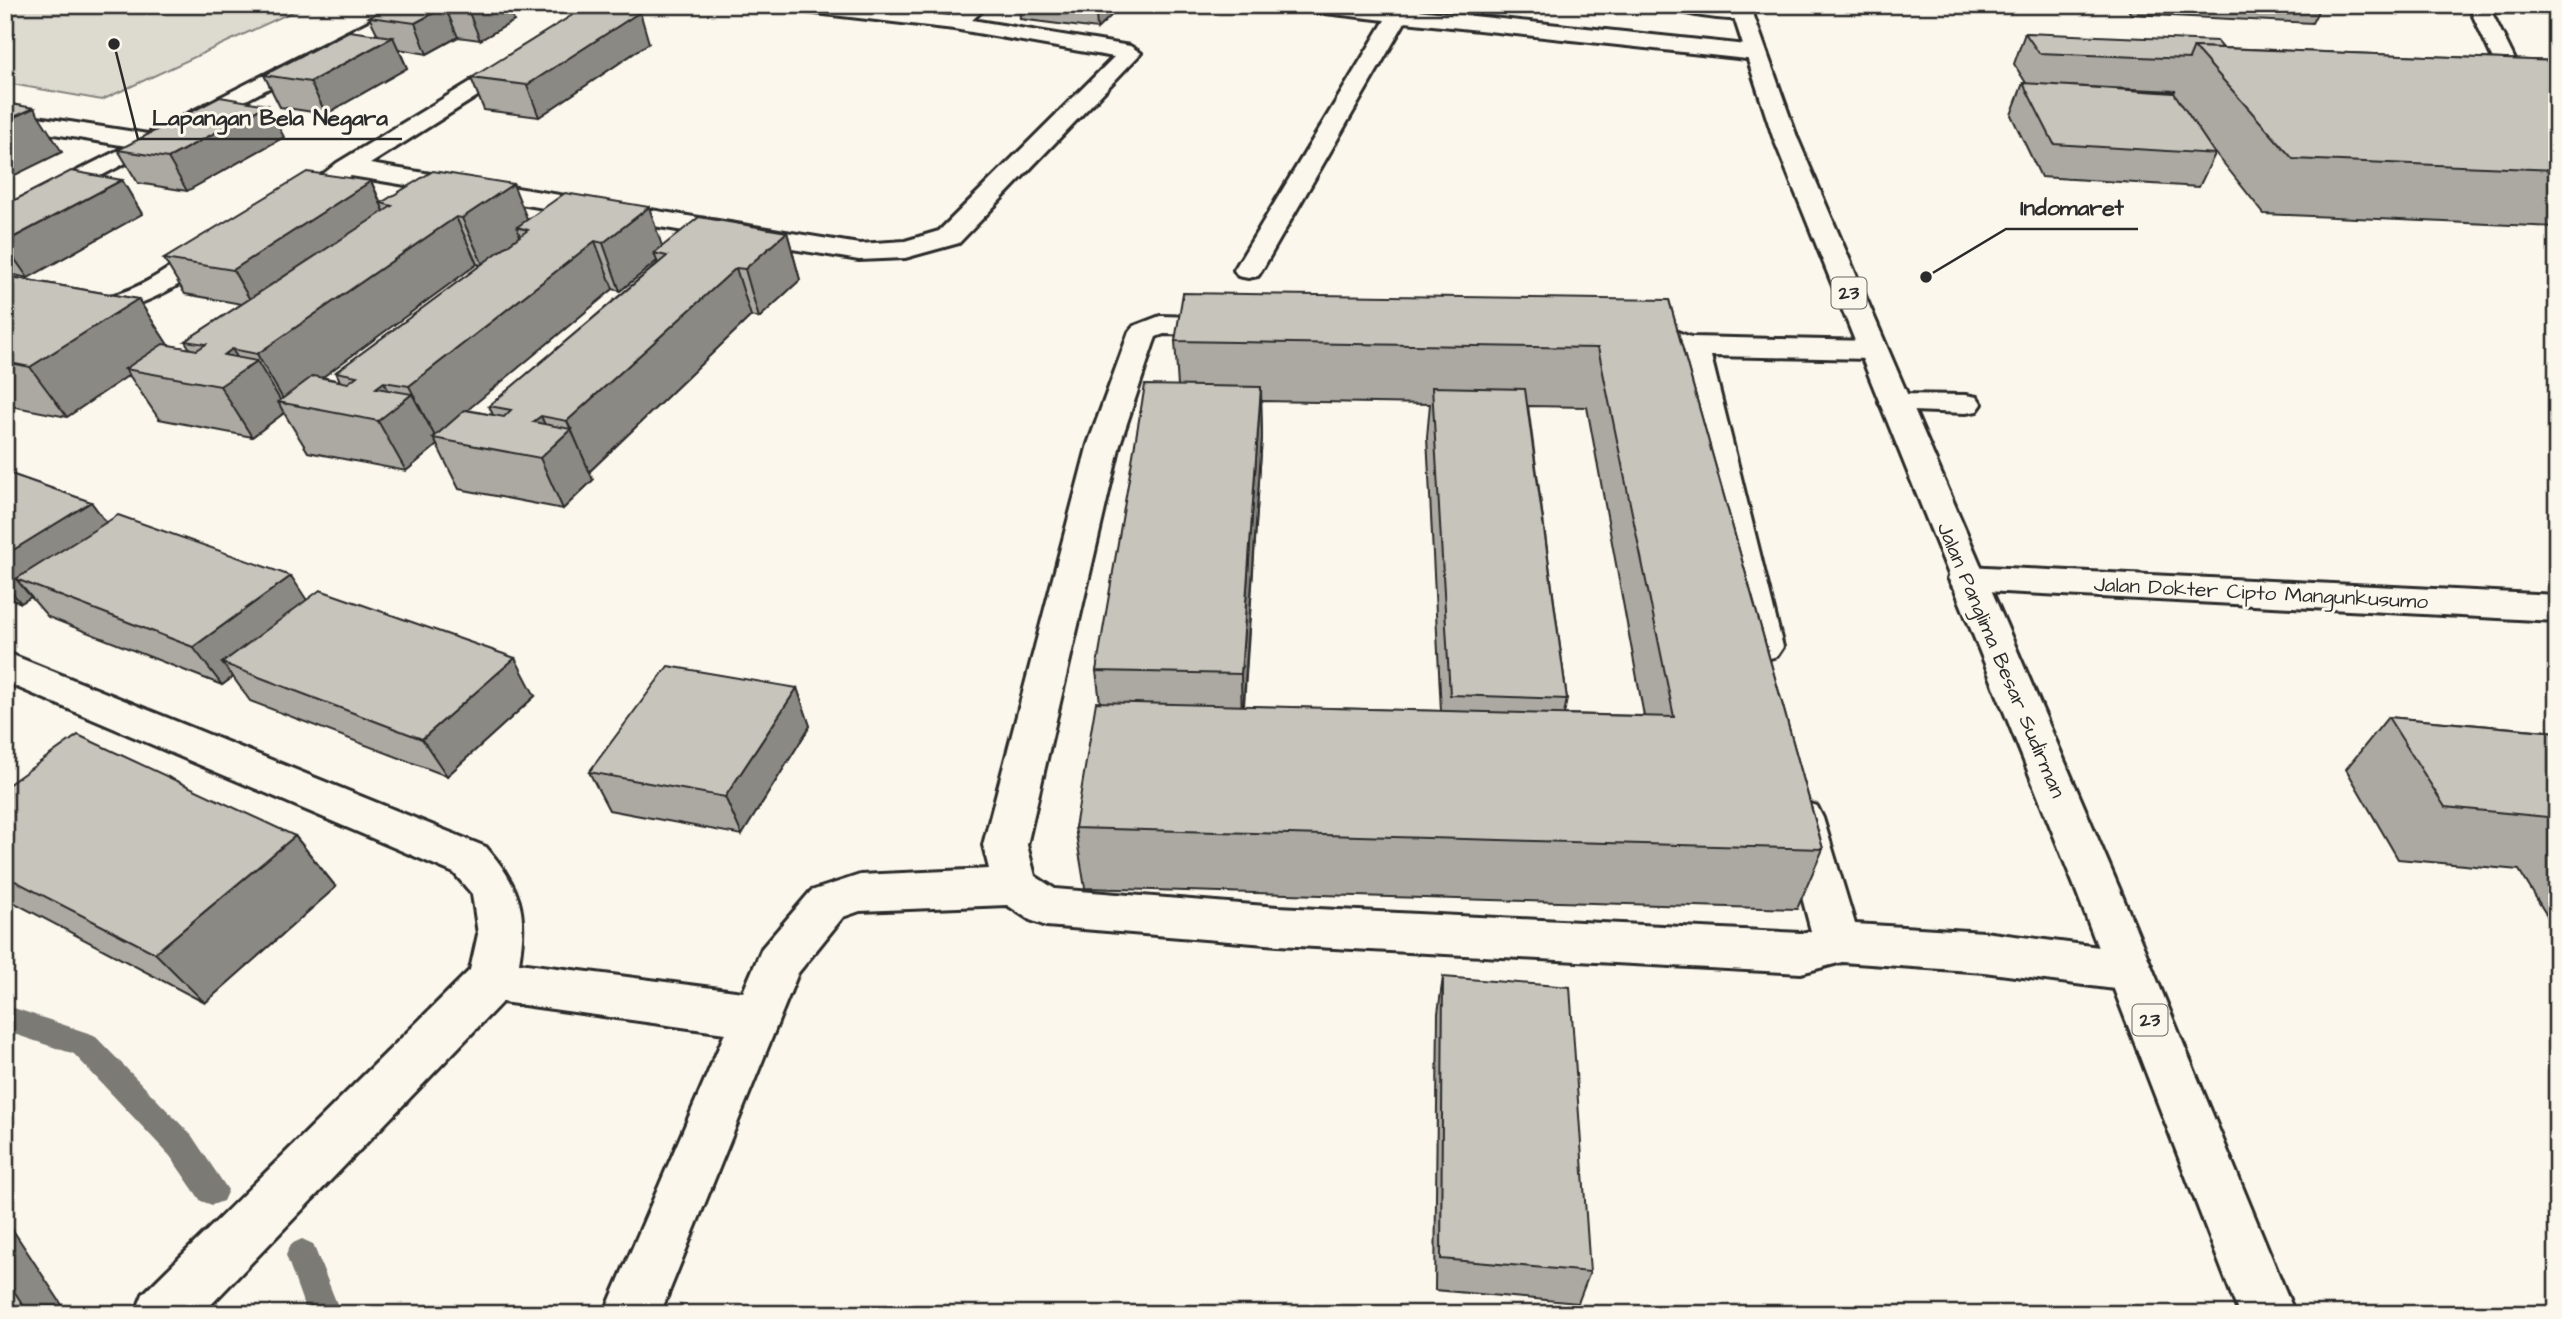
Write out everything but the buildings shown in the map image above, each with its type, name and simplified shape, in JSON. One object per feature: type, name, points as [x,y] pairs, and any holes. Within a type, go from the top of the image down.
[{"type":"main road","points":[[5,218],[418,5]]},
{"type":"main road","points":[[310,190],[612,5]]},
{"type":"main road","points":[[346,169],[859,252],[896,253],[924,247],[949,237],[1130,53],[954,23],[798,5]]},
{"type":"main road","points":[[954,23],[977,5]]},
{"type":"main road","points":[[1308,5],[1397,10],[1756,53]]},
{"type":"main road","points":[[1676,5],[1742,10]]},
{"type":"main road","points":[[2478,5],[2510,72]]},
{"type":"main road","points":[[2492,5],[2557,7]]},
{"type":"main road","points":[[1248,270],[1397,10]]},
{"type":"main road","name":"Jalan Panglima Besar Sudirman","points":[[1742,10],[1785,137],[2130,971],[2267,1314]]},
{"type":"main road","points":[[5,119],[150,142]]},
{"type":"main road","points":[[5,292],[79,304],[122,301],[157,285],[240,234]]},
{"type":"main road","points":[[1015,886],[1005,845],[1104,444],[1138,345],[1144,332],[1160,325],[1258,328]]},
{"type":"main road","points":[[1606,337],[1662,339],[1687,346],[1872,350]]},
{"type":"main road","points":[[1687,346],[1696,354],[1700,367],[1773,690]]},
{"type":"main road","points":[[1895,403],[1966,404]]},
{"type":"main road","name":"Jalan Dokter Cipto Mangunkusumo","points":[[1966,578],[2557,608]]},
{"type":"main road","points":[[5,666],[470,860],[494,888],[501,934],[492,980],[163,1314]]},
{"type":"main road","points":[[1795,783],[1836,942]]},
{"type":"main road","points":[[632,1314],[779,962],[827,904],[860,892],[1015,886],[1046,907],[1278,926],[1801,953],[1824,949],[1836,942],[1984,952],[2130,971]]},
{"type":"main road","points":[[492,980],[648,1003],[759,1014]]},
{"type":"shaded area","points":[[5,5],[307,5],[102,100],[5,83]]},
{"type":"waterway","points":[[5,1018],[84,1044],[181,1146],[212,1190]]},
{"type":"waterway","points":[[302,1255],[324,1314]]},
{"type":"place","name":"Lapangan Bela Negara","points":[[114,44]]},
{"type":"place","name":"Indomaret","points":[[1926,277]]}]
